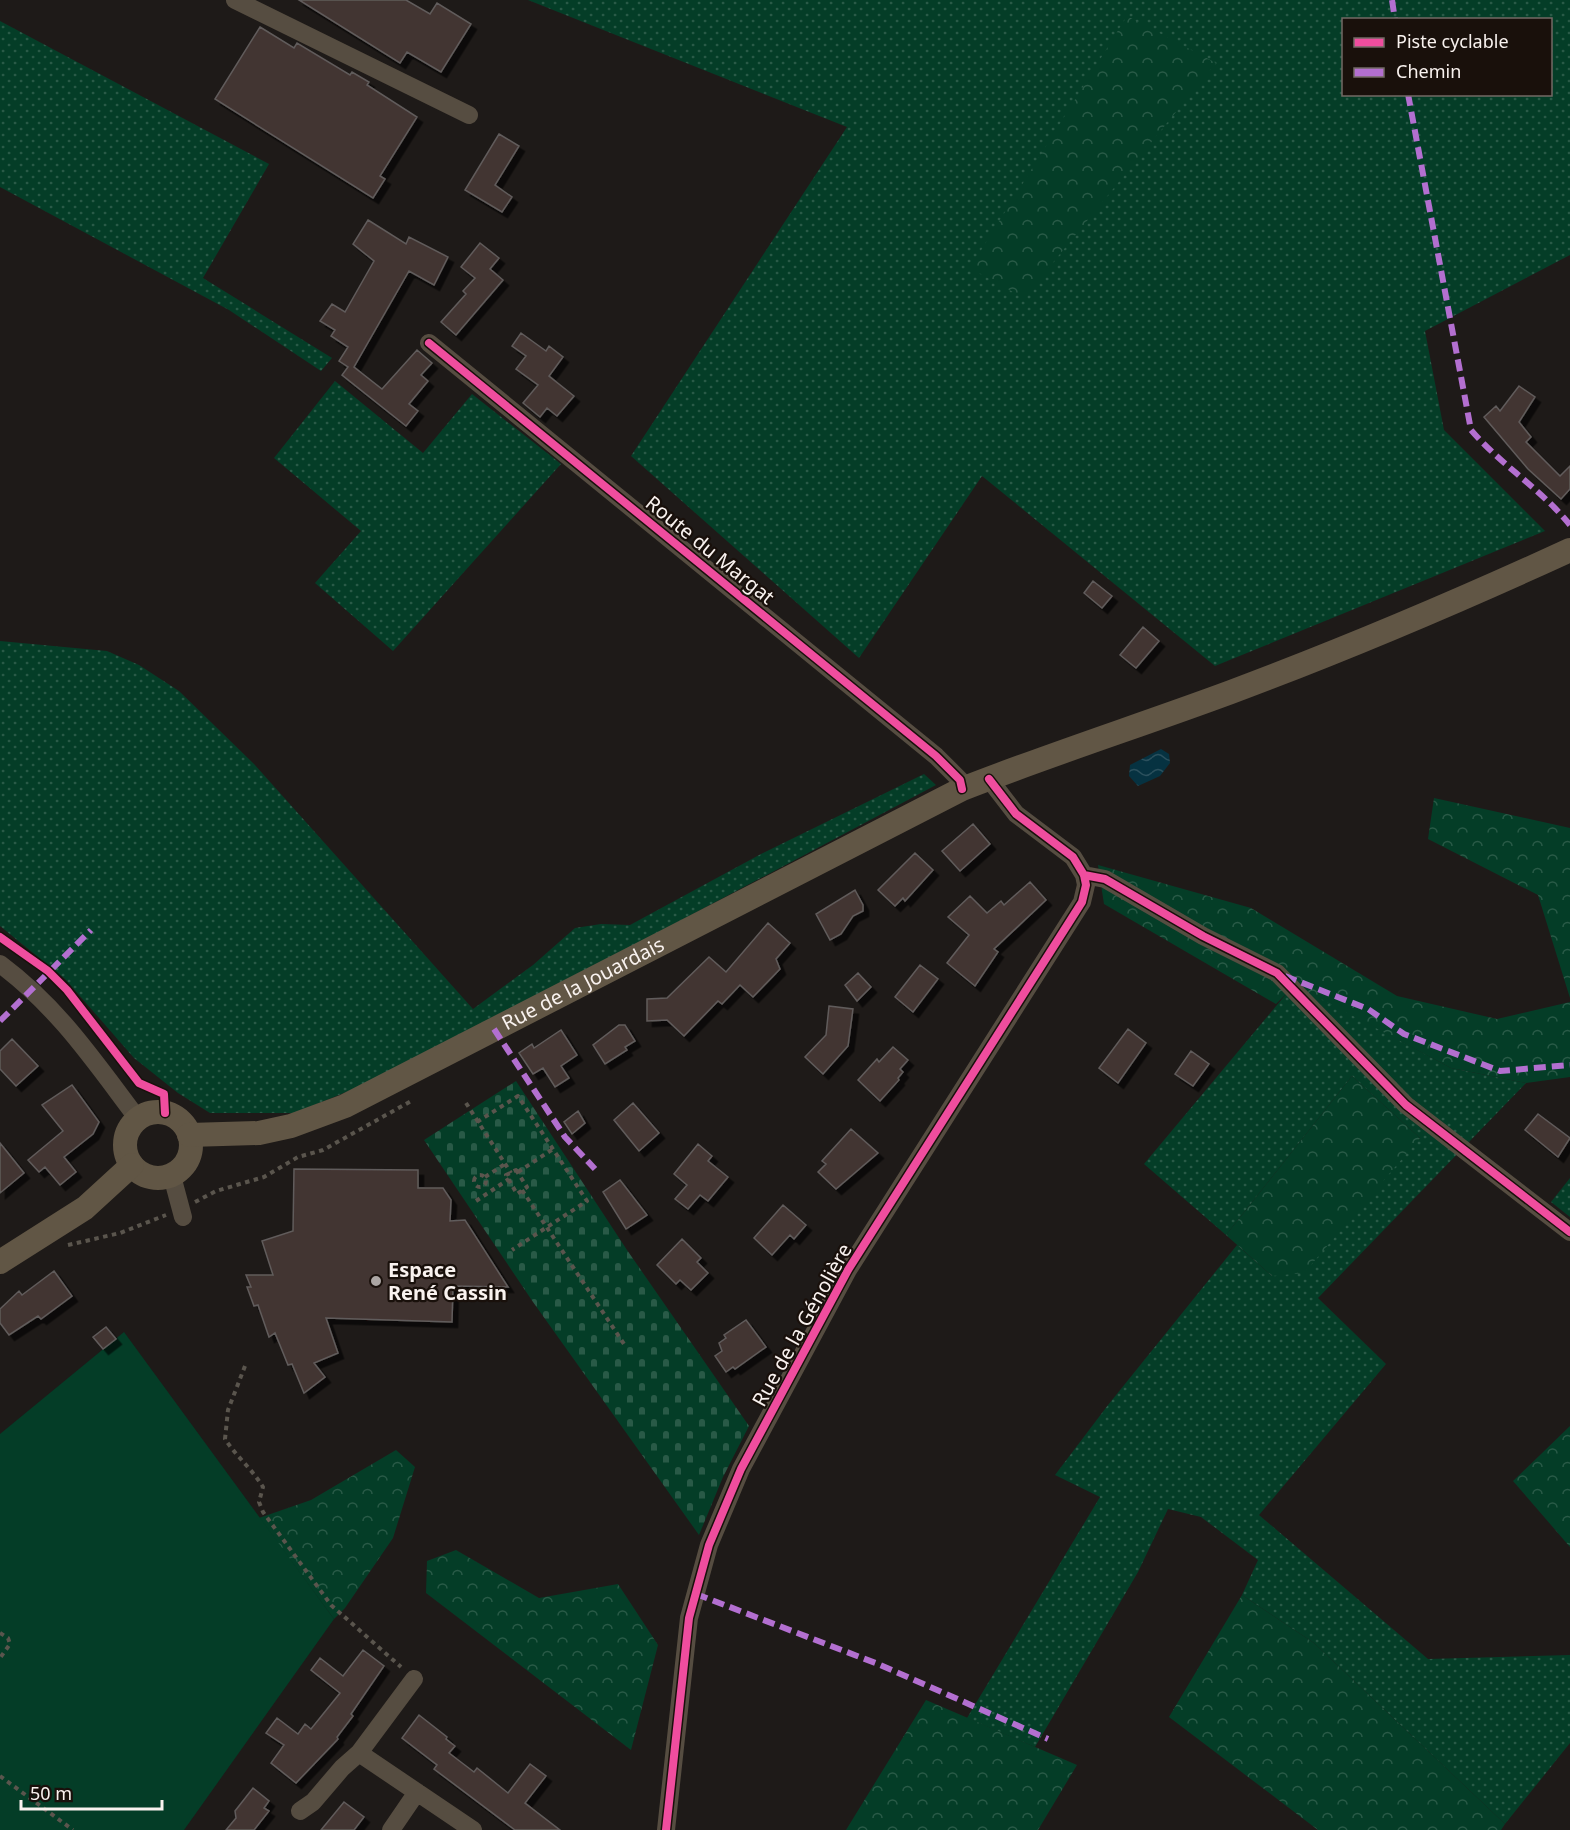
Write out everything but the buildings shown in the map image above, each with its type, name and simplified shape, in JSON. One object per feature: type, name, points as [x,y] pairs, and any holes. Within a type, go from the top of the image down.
[{"type":"main road","name":"Rue de la Jouardais","points":[[189,1135],[259,1133],[291,1126],[345,1106],[962,789],[1231,692],[1403,624],[1570,550]]},
{"type":"main road","points":[[155,1112],[165,1113],[180,1121],[189,1135],[190,1154],[186,1163],[171,1176],[150,1177],[132,1165],[127,1156],[126,1136],[138,1119],[155,1112]]},
{"type":"main road","points":[[0,1262],[47,1230],[85,1208],[132,1165]]},
{"type":"street","points":[[235,0],[469,116]]},
{"type":"street","name":"Route du Margat","points":[[429,343],[936,756],[960,780],[962,789]]},
{"type":"street","points":[[988,778],[1016,814],[1073,857],[1084,875],[1104,879],[1203,936],[1277,973],[1406,1106],[1570,1232]]},
{"type":"street","name":"Rue de la Génolière","points":[[666,1830],[689,1618],[709,1545],[741,1469],[848,1270],[1082,902],[1086,885],[1084,875]]},
{"type":"street","points":[[0,964],[32,988],[58,1015],[138,1119]]},
{"type":"street","points":[[171,1176],[182,1213]]},
{"type":"street","points":[[300,1811],[313,1802],[342,1768],[360,1753],[414,1679]]},
{"type":"street","points":[[360,1753],[473,1830]]},
{"type":"street","points":[[391,1830],[417,1792]]},
{"type":"path","points":[[477,1122],[518,1096],[587,1201],[512,1250]]},
{"type":"path","points":[[47,1230],[57,1244],[66,1246],[120,1233],[182,1213],[216,1191],[264,1177],[298,1157],[323,1150],[413,1100]]},
{"type":"path","points":[[466,1103],[511,1173]]},
{"type":"path","points":[[518,1172],[527,1187],[517,1194],[506,1175],[516,1170],[518,1172],[553,1149]]},
{"type":"path","points":[[485,1177],[505,1164]]},
{"type":"path","points":[[476,1201],[508,1179]]},
{"type":"path","points":[[522,1190],[626,1347]]},
{"type":"path","points":[[245,1365],[228,1410],[225,1439],[263,1487],[259,1502],[263,1512],[331,1605],[414,1679]]},
{"type":"path","points":[[0,1633],[8,1638],[10,1644],[0,1658]]},
{"type":"path","points":[[0,1776],[73,1830]]},
{"type":"green space","points":[[528,0],[1570,0],[1570,255],[1425,331],[1444,430],[1545,531],[1215,666],[982,476],[859,658],[631,456],[847,127]]},
{"type":"green space","points":[[1127,16],[1216,63],[1024,298],[970,268]]},
{"type":"green space","points":[[0,21],[269,164],[203,278],[332,358],[321,371],[229,310],[0,187]]},
{"type":"green space","points":[[335,381],[423,453],[472,394],[561,464],[393,651],[315,583],[361,531],[274,458]]},
{"type":"green space","points":[[0,641],[107,651],[139,665],[179,691],[254,764],[473,1009],[533,965],[575,928],[601,924],[630,925],[761,854],[924,774],[936,785],[533,999],[368,1083],[295,1113],[210,1113],[178,1093],[134,1058],[65,979],[0,926]]},
{"type":"green space","points":[[1434,798],[1570,828],[1570,998],[1538,895],[1428,839]]},
{"type":"green space","points":[[1098,865],[1251,908],[1397,996],[1497,1019],[1570,1002],[1570,1077],[1526,1083],[1451,1068],[1321,999],[1287,993],[1276,1004],[1104,904]]},
{"type":"green space","points":[[1287,993],[1321,998],[1451,1068],[1526,1083],[1318,1298],[1386,1364],[1259,1515],[1428,1659],[1570,1655],[1570,1743],[1505,1824],[1314,1643],[1242,1595],[1258,1560],[1201,1517],[1168,1509],[1138,1572],[1035,1747],[967,1718],[1100,1497],[1055,1475],[1108,1405],[1237,1245],[1272,1276],[1420,1138],[1352,1076],[1226,1235],[1144,1164]]},
{"type":"green space","points":[[1352,1076],[1420,1138],[1304,1273],[1272,1276],[1226,1235]]},
{"type":"green space","points":[[516,1081],[627,1250],[749,1426],[723,1477],[699,1535],[533,1302],[424,1140]]},
{"type":"green space","points":[[1570,1178],[1570,1217],[1551,1202]]},
{"type":"green space","points":[[124,1332],[334,1619],[184,1830],[0,1830],[0,1434]]},
{"type":"green space","points":[[1570,1426],[1570,1547],[1513,1481]]},
{"type":"green space","points":[[396,1450],[415,1467],[393,1538],[345,1608],[334,1619],[259,1518],[311,1500]]},
{"type":"green space","points":[[456,1550],[539,1598],[618,1584],[658,1645],[631,1750],[426,1593],[427,1561]]},
{"type":"green space","points":[[1242,1595],[1314,1643],[1505,1824],[1501,1830],[1318,1830],[1169,1717]]},
{"type":"green space","points":[[926,1700],[1077,1765],[1038,1830],[846,1830]]},
{"type":"water","points":[[1161,749],[1169,754],[1170,763],[1160,776],[1138,786],[1129,776],[1130,765]]},
{"type":"marked path","points":[[1392,0],[1395,18]]},
{"type":"marked path","points":[[1408,96],[1471,430],[1495,455],[1547,500],[1570,525]]},
{"type":"marked path","points":[[0,1021],[91,930]]},
{"type":"marked path","points":[[1285,976],[1368,1009],[1404,1034],[1500,1071],[1570,1065]]},
{"type":"marked path","points":[[494,1029],[565,1137],[595,1169]]},
{"type":"marked path","points":[[696,1594],[878,1664],[1048,1739]]},
{"type":"cycle path","points":[[429,343],[936,756],[960,780],[962,789]]},
{"type":"cycle path","points":[[666,1830],[689,1618],[709,1545],[741,1469],[848,1270],[1082,902],[1086,885],[1084,875],[1073,857],[1016,814],[989,779]]},
{"type":"cycle path","points":[[1084,875],[1105,879],[1203,936],[1277,973],[1406,1105],[1570,1232]]},
{"type":"cycle path","points":[[0,937],[48,971],[67,990],[139,1083],[164,1094],[165,1113]]},
{"type":"place","name":"Espace René Cassin","points":[[376,1281]]}]
